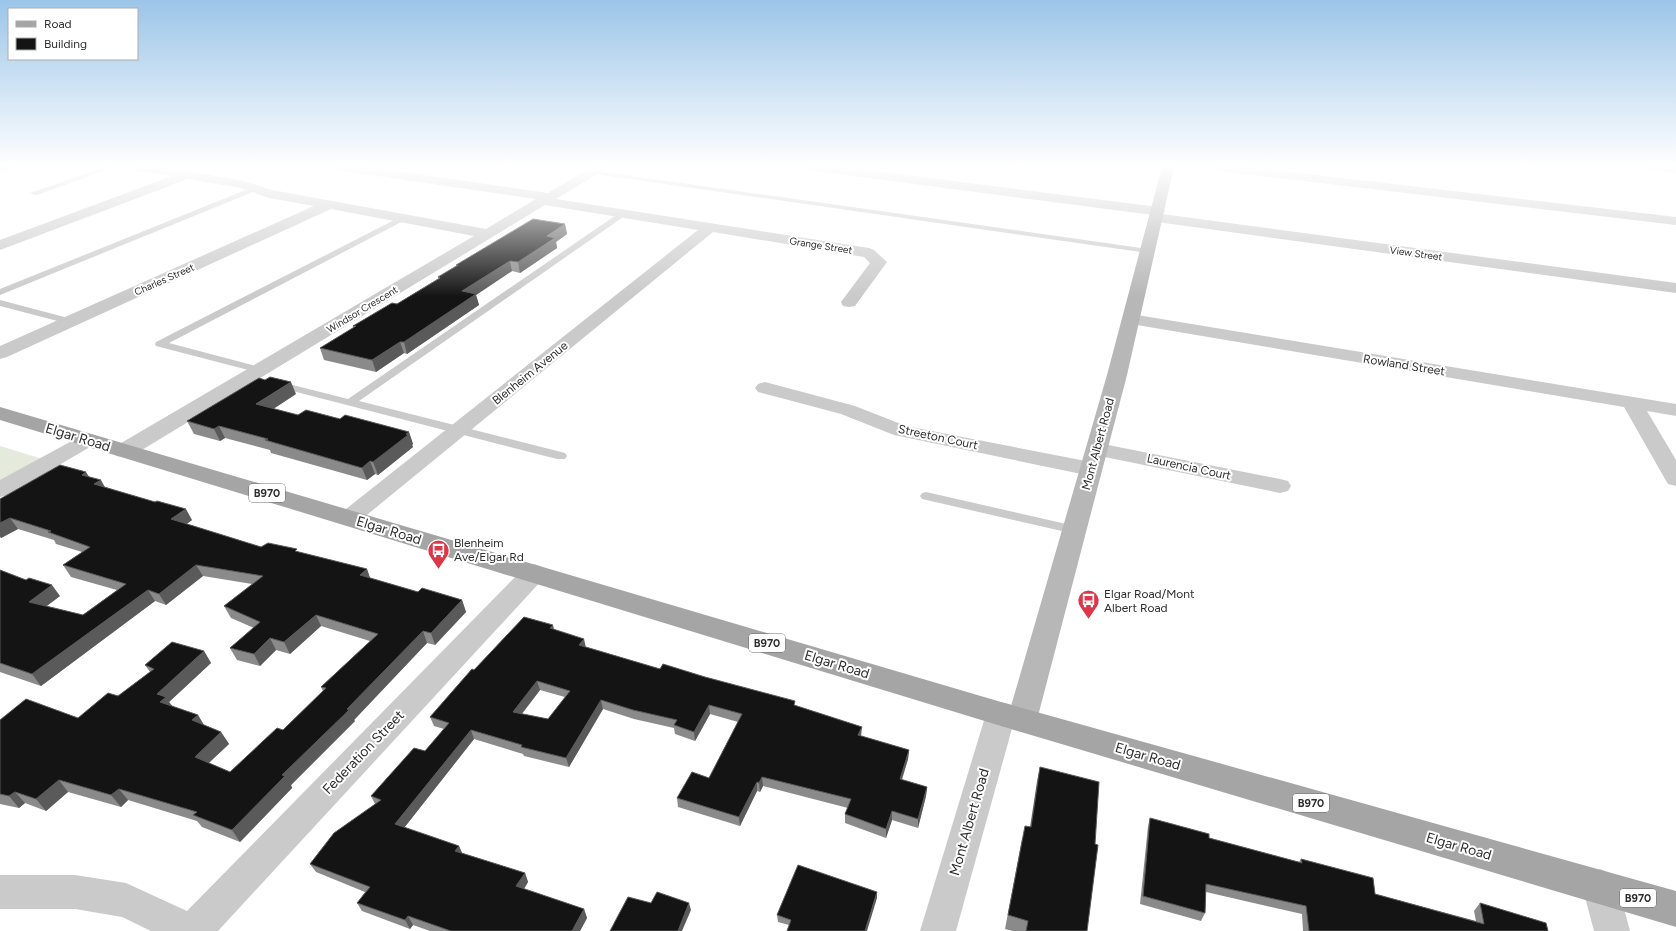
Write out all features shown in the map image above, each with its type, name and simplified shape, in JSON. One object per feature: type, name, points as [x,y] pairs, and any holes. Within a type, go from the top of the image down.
[{"type":"main road","name":"Mont Albert Road","points":[[1012,717],[1075,530],[1131,320],[1158,210]]},
{"type":"main road","name":"Elgar Road","points":[[0,413],[1012,717],[1676,909]]},
{"type":"street","points":[[0,246],[89,210]]},
{"type":"street","name":"Charles Street","points":[[0,353],[317,210]]},
{"type":"street","points":[[361,210],[489,234]]},
{"type":"street","name":"Windsor Crescent","points":[[124,450],[260,378],[528,210]]},
{"type":"street","name":"Grange Street","points":[[610,210],[870,253],[879,262],[849,302]]},
{"type":"street","name":"View Street","points":[[1131,210],[1676,288]]},
{"type":"street","points":[[1594,210],[1676,220]]},
{"type":"street","name":"Blenheim Avenue","points":[[349,518],[711,227]]},
{"type":"street","name":"Rowland Street","points":[[1131,320],[1676,410]]},
{"type":"street","name":"Streeton Court","points":[[765,388],[848,410],[901,430],[1094,459]]},
{"type":"street","points":[[1632,403],[1676,479]]},
{"type":"street","points":[[0,490],[88,440]]},
{"type":"street","name":"Laurencia Court","points":[[1094,459],[1280,486]]},
{"type":"street","name":"Federation Street","points":[[191,931],[534,573]]},
{"type":"street","name":"Mont Albert Road","points":[[938,931],[1012,717]]},
{"type":"street","points":[[1600,886],[1612,931]]},
{"type":"street","points":[[0,892],[75,892],[126,900],[191,931]]},
{"type":"lane","points":[[0,292],[203,210]]},
{"type":"lane","points":[[871,210],[1148,251]]},
{"type":"lane","points":[[351,402],[624,213]]},
{"type":"lane","points":[[405,218],[160,344],[260,378],[459,431],[561,456]]},
{"type":"lane","points":[[0,303],[69,322]]},
{"type":"lane","points":[[926,496],[1075,530]]},
{"type":"shaded area","points":[[0,446],[46,460],[0,487]]},
{"type":"building","points":[[533,219],[565,224],[547,236],[555,238],[518,262],[510,261],[462,291],[476,294],[404,342],[400,342],[372,360],[320,348],[392,303],[397,304],[440,278],[438,277],[458,265],[456,265]]},
{"type":"building","points":[[270,377],[291,382],[256,404],[298,415],[306,410],[340,419],[345,415],[409,432],[406,434],[408,435],[373,462],[370,461],[362,468],[265,440],[268,439],[219,426],[214,429],[187,421],[259,378],[265,380]]},
{"type":"building","points":[[60,465],[86,472],[82,475],[101,480],[94,484],[155,502],[157,501],[186,509],[171,519],[261,547],[268,543],[297,549],[295,551],[367,569],[360,575],[418,592],[422,588],[462,600],[431,633],[423,631],[347,709],[349,710],[282,775],[285,776],[232,830],[193,815],[197,812],[119,789],[111,795],[59,780],[36,799],[15,792],[9,796],[0,794],[0,720],[26,699],[78,718],[108,693],[118,696],[154,669],[145,665],[172,642],[204,651],[157,694],[166,697],[160,702],[198,715],[192,720],[221,732],[195,757],[230,772],[277,728],[283,730],[326,688],[321,687],[378,634],[316,615],[284,642],[270,638],[254,654],[230,648],[260,622],[224,606],[263,576],[196,565],[159,594],[148,590],[32,674],[0,663],[0,570],[26,580],[29,578],[52,585],[29,602],[83,615],[126,584],[63,565],[90,547],[48,532],[51,531],[10,518],[0,523],[0,499]]},
{"type":"building","points":[[524,617],[553,625],[550,628],[584,639],[579,645],[660,669],[663,664],[795,701],[794,705],[862,727],[858,735],[909,750],[900,779],[927,787],[918,819],[892,811],[886,829],[845,814],[851,799],[762,777],[759,783],[757,782],[739,817],[677,798],[692,772],[709,778],[742,714],[709,705],[694,732],[674,725],[677,720],[633,710],[601,700],[566,758],[521,747],[522,745],[471,730],[395,824],[459,846],[455,851],[525,873],[516,886],[584,909],[572,931],[451,931],[408,916],[405,920],[357,903],[370,887],[310,864],[334,833],[381,800],[371,796],[414,748],[425,751],[449,723],[430,717],[472,669],[474,670]],"holes":[[[537,681],[570,691],[548,719],[513,712]]]},
{"type":"building","points":[[1040,767],[1099,782],[1095,844],[1098,845],[1087,931],[1026,931],[1028,921],[1008,915],[1025,826],[1031,827]]},
{"type":"building","points":[[1150,818],[1209,834],[1209,838],[1302,863],[1301,859],[1373,878],[1375,894],[1484,924],[1480,903],[1546,923],[1548,931],[1309,931],[1306,906],[1206,884],[1205,913],[1143,896]]},
{"type":"building","points":[[798,865],[877,892],[865,931],[787,931],[791,920],[777,915]]},
{"type":"building","points":[[657,892],[689,903],[678,931],[610,931],[628,897],[651,903]]},
{"type":"place","name":"Blenheim Ave/Elgar Rd","points":[[439,570]]},
{"type":"place","name":"Elgar Road/Mont Albert Road","points":[[1089,620]]}]
